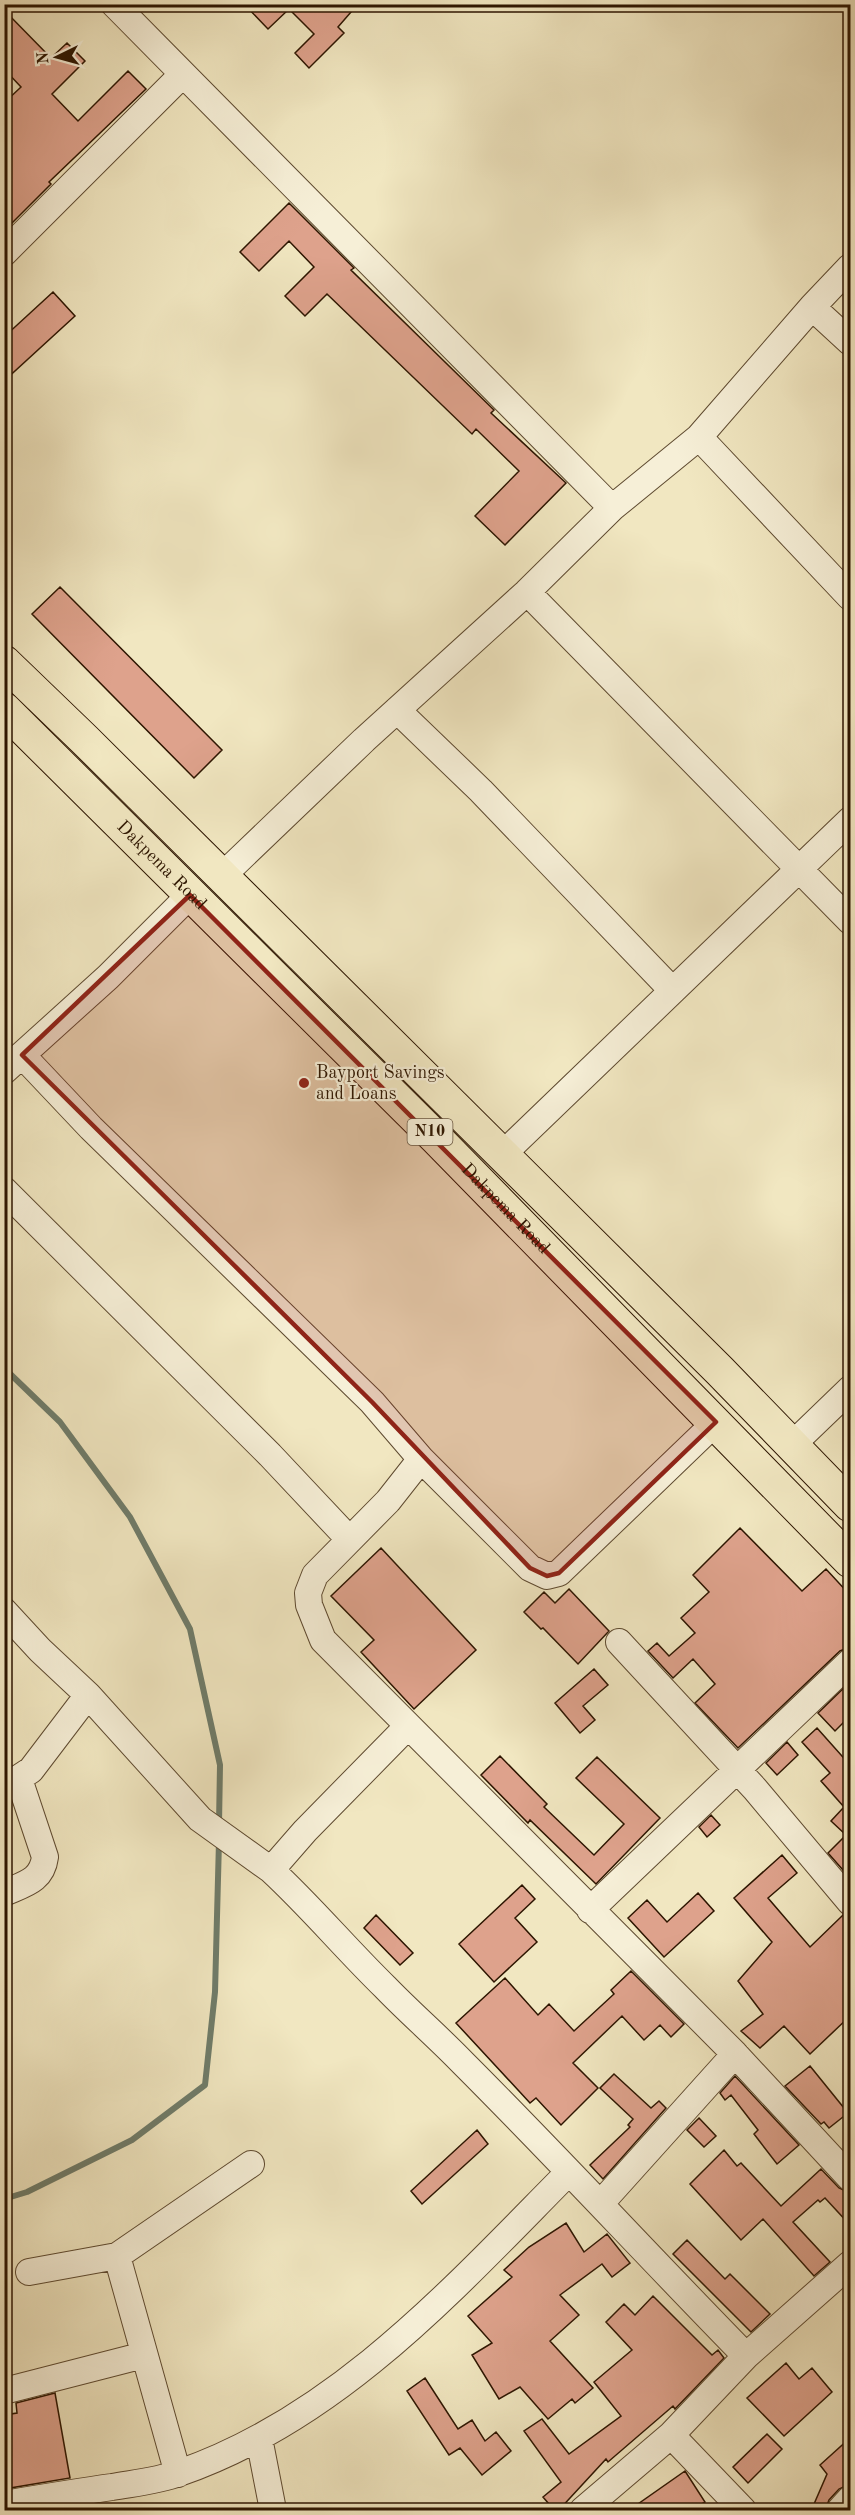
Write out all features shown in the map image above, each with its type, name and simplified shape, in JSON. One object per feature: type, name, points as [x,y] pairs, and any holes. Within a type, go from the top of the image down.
[{"type":"highway","name":"Dakpema Road","points":[[4,662],[793,1444],[850,1505]]},
{"type":"highway","name":"Dakpema Road","points":[[4,709],[436,1138],[850,1560]]},
{"type":"street","points":[[114,4],[612,508]]},
{"type":"street","points":[[4,253],[182,75]]},
{"type":"street","points":[[222,876],[397,710],[527,592],[612,508],[699,437],[812,307],[850,267]]},
{"type":"street","points":[[812,307],[850,342]]},
{"type":"street","points":[[699,437],[850,597]]},
{"type":"street","points":[[527,592],[850,921]]},
{"type":"street","points":[[397,710],[481,791],[672,990]]},
{"type":"street","points":[[502,1155],[850,820]]},
{"type":"street","points":[[190,895],[108,976],[13,1063],[91,1128],[372,1402],[422,1459],[530,1568],[547,1576],[559,1573],[716,1422]]},
{"type":"street","points":[[4,1190],[262,1447],[349,1539]]},
{"type":"street","points":[[793,1444],[850,1389]]},
{"type":"street","points":[[422,1459],[388,1501],[315,1575],[308,1593],[312,1615],[323,1640],[735,2054],[850,2178]]},
{"type":"street","points":[[4,1611],[40,1650],[88,1695],[200,1819],[271,1870],[307,1904],[386,1988],[462,2061],[568,2173],[601,2204],[625,2232],[746,2356]]},
{"type":"street","points":[[619,1642],[737,1769],[850,1902]]},
{"type":"street","points":[[590,1910],[850,1662]]},
{"type":"street","points":[[4,1893],[37,1877],[43,1869],[45,1857],[12,1783],[31,1770],[88,1695]]},
{"type":"street","points":[[271,1870],[305,1831],[408,1726]]},
{"type":"street","points":[[601,2204],[735,2054]]},
{"type":"street","points":[[29,2272],[117,2256],[251,2164]]},
{"type":"street","points":[[4,2504],[178,2474],[259,2438],[328,2396],[432,2311],[568,2173]]},
{"type":"street","points":[[117,2256],[178,2474]]},
{"type":"street","points":[[583,2511],[671,2434],[746,2356],[850,2264]]},
{"type":"street","points":[[4,2391],[144,2355]]},
{"type":"street","points":[[671,2434],[743,2511]]},
{"type":"street","points":[[259,2438],[273,2511]]},
{"type":"street","points":[[840,2511],[850,2499]]},
{"type":"highlighted area","points":[[190,895],[716,1422],[559,1573],[547,1576],[530,1568],[372,1402],[22,1055]]},
{"type":"building","points":[[244,4],[358,4],[338,27],[344,33],[309,68],[295,53],[314,34],[289,9],[268,29]]},
{"type":"building","points":[[4,10],[51,58],[67,43],[85,61],[52,94],[78,121],[128,71],[146,89],[49,182],[51,184],[4,231],[4,103],[21,87],[4,69]]},
{"type":"building","points":[[289,203],[354,268],[351,270],[494,410],[491,413],[566,483],[505,545],[475,516],[519,471],[476,429],[472,434],[327,294],[305,316],[285,296],[314,267],[289,241],[259,271],[240,252]]},
{"type":"building","points":[[53,292],[75,316],[4,381],[4,337]]},
{"type":"building","points":[[60,587],[222,750],[194,778],[32,614]]},
{"type":"building","points":[[740,1528],[802,1591],[826,1569],[850,1595],[850,1647],[840,1651],[738,1748],[695,1703],[715,1684],[693,1659],[673,1678],[648,1651],[657,1643],[669,1656],[695,1633],[681,1618],[709,1592],[693,1575]]},
{"type":"building","points":[[381,1548],[476,1650],[414,1709],[361,1652],[374,1640],[331,1596]]},
{"type":"building","points":[[569,1589],[609,1631],[578,1664],[524,1612],[544,1592],[555,1603]]},
{"type":"building","points":[[594,1669],[608,1685],[583,1706],[595,1720],[580,1733],[555,1703]]},
{"type":"building","points":[[850,1682],[850,1716],[835,1731],[818,1713]]},
{"type":"building","points":[[817,1728],[850,1765],[850,1878],[828,1853],[846,1835],[831,1821],[844,1807],[821,1781],[830,1773],[802,1742]]},
{"type":"building","points":[[787,1742],[798,1755],[777,1775],[766,1763]]},
{"type":"building","points":[[500,1756],[547,1804],[544,1807],[594,1855],[624,1824],[576,1778],[597,1757],[660,1818],[596,1884],[530,1820],[528,1823],[481,1775]]},
{"type":"building","points":[[711,1815],[720,1825],[707,1837],[699,1827]]},
{"type":"building","points":[[782,1855],[797,1873],[768,1898],[810,1947],[843,1915],[850,1917],[850,2016],[810,2054],[784,2026],[760,2048],[741,2031],[763,2014],[738,1981],[772,1942],[734,1898]]},
{"type":"building","points":[[522,1885],[535,1899],[515,1918],[537,1942],[494,1982],[459,1944]]},
{"type":"building","points":[[698,1893],[714,1911],[664,1957],[628,1918],[647,1900],[667,1922]]},
{"type":"building","points":[[376,1915],[413,1953],[400,1965],[364,1928]]},
{"type":"building","points":[[631,1971],[684,2024],[671,2037],[660,2025],[644,2040],[622,2016],[573,2063],[598,2088],[561,2125],[536,2098],[530,2103],[456,2023],[505,1978],[538,2015],[549,2004],[574,2031],[614,1994],[611,1990]]},
{"type":"building","points":[[810,2066],[848,2113],[829,2128],[824,2122],[821,2124],[785,2086]]},
{"type":"building","points":[[614,2074],[651,2108],[659,2101],[666,2108],[603,2179],[590,2165],[630,2127],[628,2125],[633,2119],[600,2088]]},
{"type":"building","points":[[735,2076],[799,2145],[777,2164],[754,2134],[758,2130],[731,2095],[725,2100],[720,2093]]},
{"type":"building","points":[[699,2118],[716,2136],[704,2147],[687,2130]]},
{"type":"building","points":[[477,2130],[488,2144],[422,2204],[411,2191]]},
{"type":"building","points":[[724,2150],[737,2166],[741,2163],[781,2206],[821,2169],[839,2188],[850,2193],[850,2225],[825,2198],[820,2202],[818,2200],[793,2222],[830,2262],[814,2276],[763,2219],[741,2240],[690,2184]]},
{"type":"building","points":[[566,2223],[584,2252],[607,2234],[630,2263],[612,2277],[602,2264],[560,2295],[579,2315],[550,2341],[593,2388],[575,2403],[572,2399],[548,2419],[520,2387],[499,2399],[472,2355],[492,2343],[468,2316],[512,2277],[504,2270],[529,2247]]},
{"type":"building","points":[[687,2240],[725,2279],[730,2274],[770,2314],[751,2332],[673,2254]]},
{"type":"building","points":[[653,2296],[712,2355],[718,2350],[724,2358],[675,2409],[673,2406],[608,2462],[606,2459],[558,2511],[555,2511],[543,2497],[561,2482],[524,2431],[542,2419],[569,2454],[621,2416],[594,2382],[632,2350],[606,2322],[624,2304],[635,2315]]},
{"type":"building","points":[[786,2363],[799,2379],[812,2368],[832,2392],[784,2436],[747,2398]]},
{"type":"building","points":[[425,2378],[458,2429],[472,2420],[485,2441],[496,2432],[511,2451],[482,2475],[460,2448],[449,2455],[407,2391]]},
{"type":"building","points":[[55,2393],[70,2478],[4,2489],[4,2415],[17,2413],[16,2403]]},
{"type":"building","points":[[767,2434],[782,2449],[748,2483],[733,2467]]},
{"type":"building","points":[[850,2438],[850,2484],[839,2489],[829,2500],[825,2511],[811,2511],[827,2474],[820,2465]]},
{"type":"building","points":[[685,2471],[705,2502],[691,2511],[628,2511]]},
{"type":"waterway","points":[[4,1368],[60,1422],[130,1517],[190,1629],[220,1765],[219,1824]]},
{"type":"waterway","points":[[4,2199],[27,2192],[132,2140],[205,2085],[215,1992],[219,1841]]},
{"type":"place","name":"Bayport Savings and Loans","points":[[304,1083]]}]
